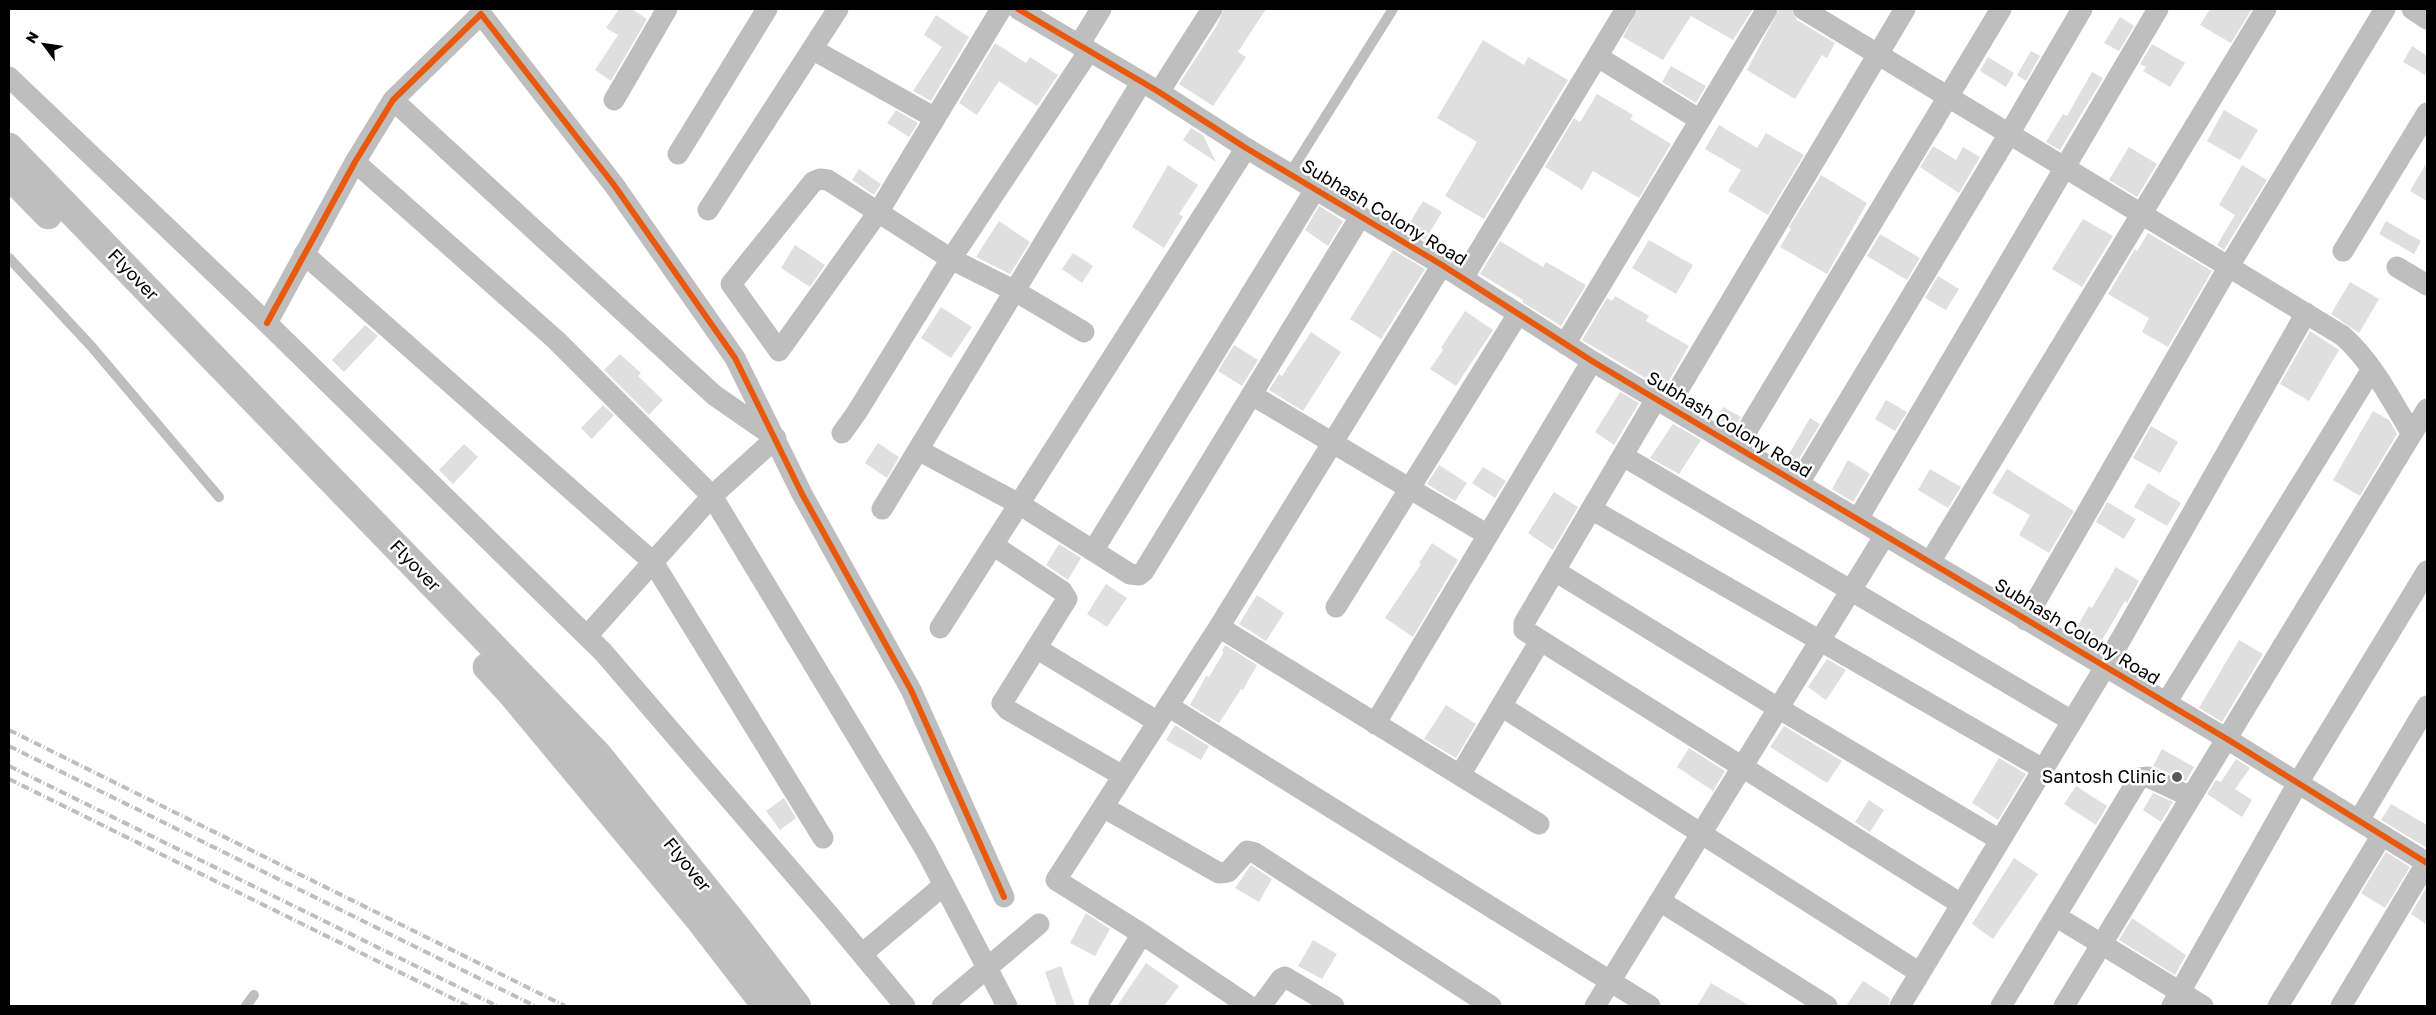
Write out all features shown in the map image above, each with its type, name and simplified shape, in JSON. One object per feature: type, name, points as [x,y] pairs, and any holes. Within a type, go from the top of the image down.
[{"type":"highway","name":"Flyover","points":[[9,147],[598,755],[734,924],[797,1006]]},
{"type":"highway","name":"Flyover","points":[[9,175],[332,501],[511,693],[699,919],[766,1006]]},
{"type":"street","points":[[614,100],[667,9]]},
{"type":"street","points":[[678,154],[767,9]]},
{"type":"street","points":[[708,210],[838,9]]},
{"type":"street","points":[[1001,9],[879,211],[779,351],[731,284],[813,182],[820,179],[828,180],[879,211],[951,259],[1015,291],[1084,332]]},
{"type":"street","name":"Subhash Colony Road","points":[[1018,9],[1442,265],[1592,361],[2227,739],[2427,863]]},
{"type":"street","points":[[842,433],[857,412],[1084,48],[1101,9]]},
{"type":"street","points":[[882,509],[1015,291],[1150,87],[1212,9]]},
{"type":"street","points":[[1462,278],[1626,9]]},
{"type":"street","points":[[1565,344],[1767,9]]},
{"type":"street","points":[[1803,9],[1825,14],[1877,54],[2343,336],[2358,349],[2412,434]]},
{"type":"street","points":[[1904,9],[1662,402],[1623,456],[1524,627],[1527,633],[1540,642],[1961,904]]},
{"type":"street","points":[[1737,447],[2001,9]]},
{"type":"street","points":[[1799,483],[2010,134],[2082,9]]},
{"type":"street","points":[[1858,519],[2158,9]]},
{"type":"street","points":[[1930,562],[2266,9]]},
{"type":"street","points":[[2025,620],[2229,266],[2385,9]]},
{"type":"street","points":[[2412,9],[2427,19]]},
{"type":"street","points":[[267,323],[355,162],[393,100],[479,11],[614,185],[729,351],[776,438],[802,494],[912,690],[1004,897]]},
{"type":"street","points":[[812,49],[935,118]]},
{"type":"street","points":[[1598,57],[1700,120]]},
{"type":"street","points":[[9,77],[267,323],[610,660],[905,1006]]},
{"type":"street","points":[[393,100],[714,395],[776,438]]},
{"type":"street","points":[[2343,251],[2427,113]]},
{"type":"street","points":[[940,628],[1246,148]]},
{"type":"street","points":[[355,162],[556,340],[712,496],[839,703],[925,849],[1007,1006]]},
{"type":"street","points":[[1093,551],[1316,188]]},
{"type":"street","points":[[918,450],[1019,504],[1130,574],[1139,575],[1144,571],[1360,217]]},
{"type":"street","points":[[304,254],[653,562],[823,838]]},
{"type":"street","points":[[1249,1006],[1142,934],[1056,880],[1220,627],[1442,265]]},
{"type":"street","points":[[2397,267],[2427,285]]},
{"type":"street","points":[[1336,607],[1518,314]]},
{"type":"street","points":[[1900,1006],[2105,667],[2306,314]]},
{"type":"street","points":[[1375,724],[1592,361]]},
{"type":"street","points":[[2166,703],[2372,369]]},
{"type":"street","points":[[1252,395],[1488,536]]},
{"type":"street","points":[[2064,1006],[2427,408]]},
{"type":"street","points":[[586,636],[712,496],[776,438]]},
{"type":"street","points":[[1623,456],[2072,721]]},
{"type":"street","points":[[1591,509],[2043,769]]},
{"type":"street","points":[[1595,1006],[1885,536]]},
{"type":"street","points":[[993,545],[1066,595],[1065,604],[1004,697],[1002,703],[1006,708],[1123,776]]},
{"type":"street","points":[[1555,571],[1778,708],[2000,840]]},
{"type":"street","points":[[2176,999],[2298,783],[2427,571]]},
{"type":"street","points":[[1220,627],[1539,824]]},
{"type":"street","points":[[1460,775],[1540,642]]},
{"type":"street","points":[[1036,648],[1163,714],[1611,980],[1650,1006]]},
{"type":"street","points":[[1501,706],[1920,973]]},
{"type":"street","points":[[2359,820],[2427,706]]},
{"type":"street","points":[[2001,1006],[2057,917],[2139,778],[2148,777],[2191,797]]},
{"type":"street","points":[[1103,807],[1219,873],[1228,872],[1247,851],[1255,853],[1491,1006]]},
{"type":"street","points":[[2278,1006],[2382,835]]},
{"type":"street","points":[[2341,1006],[2427,863]]},
{"type":"street","points":[[862,954],[944,885]]},
{"type":"street","points":[[1660,901],[1827,1006]]},
{"type":"street","points":[[2057,917],[2102,944],[2176,999],[2203,1006]]},
{"type":"street","points":[[942,1006],[1039,924]]},
{"type":"street","points":[[1099,1002],[1142,934]]},
{"type":"street","points":[[1261,1006],[1281,978],[1285,977],[1334,1006]]},
{"type":"lane","points":[[1290,173],[1393,9]]},
{"type":"lane","points":[[9,258],[92,346],[219,497]]},
{"type":"lane","points":[[246,1006],[254,995]]},
{"type":"building","points":[[619,9],[632,9],[647,19],[611,81],[595,70],[618,35],[606,28]]},
{"type":"building","points":[[1224,9],[1266,9],[1238,52],[1246,57],[1213,106],[1179,84],[1216,27]]},
{"type":"building","points":[[1638,9],[1753,9],[1733,40],[1691,16],[1663,60],[1623,37]]},
{"type":"building","points":[[1779,9],[1791,9],[1797,20],[1835,43],[1827,58],[1822,55],[1795,99],[1747,70]]},
{"type":"building","points":[[2210,9],[2252,9],[2231,43],[2200,25]]},
{"type":"building","points":[[936,15],[969,37],[931,101],[913,91],[942,47],[924,35]]},
{"type":"building","points":[[2120,17],[2134,26],[2119,51],[2104,43]]},
{"type":"building","points":[[1483,40],[1524,65],[1528,57],[1568,80],[1484,219],[1445,196],[1477,142],[1437,118]]},
{"type":"building","points":[[995,43],[1026,63],[1030,57],[1058,75],[1037,106],[999,81],[977,115],[959,103]]},
{"type":"building","points":[[2152,44],[2185,63],[2170,87],[2143,71],[2146,67],[2140,64]]},
{"type":"building","points":[[2412,46],[2427,56],[2427,76],[2403,62]]},
{"type":"building","points":[[2031,51],[2040,56],[2026,81],[2017,75]]},
{"type":"building","points":[[1988,57],[2014,73],[2006,87],[1980,71]]},
{"type":"building","points":[[1671,66],[1706,86],[1696,103],[1662,82]]},
{"type":"building","points":[[2092,72],[2103,78],[2060,150],[2046,142],[2063,114],[2067,116]]},
{"type":"building","points":[[1597,94],[1633,115],[1630,119],[1671,144],[1639,198],[1593,171],[1582,190],[1545,167],[1574,118],[1580,122]]},
{"type":"building","points":[[896,110],[918,123],[909,137],[887,123]]},
{"type":"building","points":[[2224,110],[2258,130],[2240,160],[2207,141]]},
{"type":"building","points":[[1719,125],[1757,148],[1766,133],[1804,155],[1768,215],[1728,191],[1741,170],[1705,149]]},
{"type":"building","points":[[1191,128],[1203,135],[1216,162],[1183,140]]},
{"type":"building","points":[[1933,146],[1956,160],[1963,147],[1980,157],[1959,193],[1920,167]]},
{"type":"building","points":[[2129,147],[2157,164],[2137,197],[2109,180]]},
{"type":"building","points":[[2427,162],[2427,201],[2410,191]]},
{"type":"building","points":[[1168,165],[1198,185],[1179,214],[1183,217],[1164,248],[1132,227]]},
{"type":"building","points":[[2242,165],[2267,180],[2224,250],[2217,245],[2235,215],[2219,205]]},
{"type":"building","points":[[859,169],[881,184],[874,195],[852,180]]},
{"type":"building","points":[[1821,175],[1867,203],[1827,274],[1780,247],[1791,229],[1789,227]]},
{"type":"building","points":[[1423,201],[1442,212],[1425,240],[1406,229]]},
{"type":"building","points":[[1319,206],[1343,221],[1328,246],[1305,230]]},
{"type":"building","points":[[2083,219],[2113,236],[2082,287],[2052,269]]},
{"type":"building","points":[[999,221],[1030,242],[1010,274],[976,257]]},
{"type":"building","points":[[2386,221],[2421,241],[2414,254],[2379,234]]},
{"type":"building","points":[[2148,233],[2212,271],[2168,347],[2142,332],[2149,318],[2108,294],[2135,249],[2137,251]]},
{"type":"building","points":[[1880,234],[1920,258],[1907,280],[1867,256]]},
{"type":"building","points":[[1649,240],[1693,265],[1676,294],[1632,268]]},
{"type":"building","points":[[1500,241],[1543,267],[1546,262],[1586,285],[1561,326],[1480,274]]},
{"type":"building","points":[[795,245],[825,265],[810,287],[781,268]]},
{"type":"building","points":[[1393,250],[1425,269],[1381,339],[1350,319]]},
{"type":"building","points":[[1073,253],[1093,266],[1082,283],[1062,269]]},
{"type":"building","points":[[1938,276],[1959,289],[1946,310],[1925,298]]},
{"type":"building","points":[[2350,282],[2379,299],[2359,333],[2331,314]]},
{"type":"building","points":[[1615,296],[1649,316],[1646,321],[1689,346],[1664,389],[1582,340],[1607,298],[1612,301]]},
{"type":"building","points":[[941,307],[972,327],[951,358],[921,338]]},
{"type":"building","points":[[1465,311],[1493,330],[1456,386],[1430,369]]},
{"type":"building","points":[[365,325],[378,336],[344,372],[332,360]]},
{"type":"building","points":[[2310,331],[2339,350],[2309,401],[2280,384]]},
{"type":"building","points":[[1311,332],[1341,352],[1303,411],[1269,390],[1279,374],[1282,376]]},
{"type":"building","points":[[1234,345],[1258,360],[1242,386],[1218,371]]},
{"type":"building","points":[[620,354],[641,373],[638,376],[663,400],[649,415],[604,370]]},
{"type":"building","points":[[1620,392],[1639,403],[1614,445],[1595,432]]},
{"type":"building","points":[[1886,400],[1907,412],[1895,431],[1875,419]]},
{"type":"building","points":[[603,405],[614,415],[592,439],[581,428]]},
{"type":"building","points":[[1723,407],[1741,417],[1733,430],[1715,420]]},
{"type":"building","points":[[2373,411],[2389,420],[2397,434],[2360,496],[2333,480]]},
{"type":"building","points":[[1810,418],[1820,424],[1794,467],[1785,461]]},
{"type":"building","points":[[1673,424],[1701,440],[1679,474],[1650,458]]},
{"type":"building","points":[[2151,426],[2178,442],[2160,473],[2133,458]]},
{"type":"building","points":[[878,443],[899,457],[887,478],[865,463]]},
{"type":"building","points":[[464,444],[478,457],[453,484],[439,470]]},
{"type":"building","points":[[1848,460],[1870,474],[1853,502],[1832,489]]},
{"type":"building","points":[[1439,465],[1467,483],[1455,501],[1427,484]]},
{"type":"building","points":[[1483,467],[1506,481],[1495,498],[1472,483]]},
{"type":"building","points":[[1930,469],[1961,487],[1948,508],[1918,490]]},
{"type":"building","points":[[2007,469],[2074,511],[2049,553],[2019,535],[2030,515],[1992,493]]},
{"type":"building","points":[[2148,483],[2181,503],[2167,526],[2134,507]]},
{"type":"building","points":[[1554,492],[1578,507],[1553,550],[1528,533]]},
{"type":"building","points":[[2107,502],[2136,519],[2124,539],[2096,522]]},
{"type":"building","points":[[1432,543],[1458,560],[1413,637],[1385,618],[1421,564],[1419,563]]},
{"type":"building","points":[[1059,544],[1081,558],[1068,580],[1046,565]]},
{"type":"building","points":[[2116,567],[2139,581],[2098,647],[2074,632],[2089,606],[2092,608]]},
{"type":"building","points":[[1106,584],[1127,598],[1107,627],[1087,614]]},
{"type":"building","points":[[1257,595],[1284,613],[1266,641],[1239,624]]},
{"type":"building","points":[[2239,640],[2263,654],[2222,722],[2199,708]]},
{"type":"building","points":[[1225,645],[1257,665],[1243,690],[1241,689],[1219,723],[1190,705],[1206,676],[1209,677],[1224,652],[1222,651]]},
{"type":"building","points":[[1827,659],[1846,670],[1826,700],[1808,687]]},
{"type":"building","points":[[1446,705],[1476,724],[1456,758],[1424,739]]},
{"type":"building","points":[[1175,725],[1209,746],[1201,760],[1166,740]]},
{"type":"building","points":[[1784,726],[1842,761],[1827,783],[1770,747]]},
{"type":"building","points":[[1689,748],[1725,771],[1713,791],[1677,767]]},
{"type":"building","points":[[2162,749],[2194,767],[2186,781],[2153,766]]},
{"type":"building","points":[[1999,758],[2026,774],[1998,820],[1972,803]]},
{"type":"building","points":[[2236,759],[2250,768],[2235,789],[2252,800],[2242,817],[2207,794],[2216,780],[2221,782]]},
{"type":"building","points":[[2076,786],[2107,806],[2096,825],[2064,804]]},
{"type":"building","points":[[2153,793],[2173,802],[2161,822],[2143,810]]},
{"type":"building","points":[[784,798],[796,818],[780,830],[766,811]]},
{"type":"building","points":[[1869,800],[1884,810],[1870,832],[1855,822]]},
{"type":"building","points":[[2391,804],[2427,825],[2427,848],[2381,820]]},
{"type":"building","points":[[2386,852],[2410,867],[2385,908],[2361,893]]},
{"type":"building","points":[[2014,858],[2038,874],[1993,939],[1972,924]]},
{"type":"building","points":[[1251,865],[1272,879],[1259,902],[1235,888]]},
{"type":"building","points":[[2427,886],[2427,925],[2411,914]]},
{"type":"building","points":[[1086,913],[1110,929],[1095,956],[1070,943]]},
{"type":"building","points":[[2132,918],[2186,955],[2175,975],[2119,940]]},
{"type":"building","points":[[1313,940],[1337,954],[1322,979],[1298,966]]},
{"type":"building","points":[[1146,963],[1179,986],[1164,1006],[1117,1006]]},
{"type":"building","points":[[1061,966],[1075,1006],[1057,1006],[1045,972]]},
{"type":"building","points":[[1863,981],[1890,998],[1888,1006],[1846,1006]]},
{"type":"building","points":[[1711,983],[1750,1006],[1697,1006]]},
{"type":"railway","points":[[9,730],[565,1006]]},
{"type":"railway","points":[[9,746],[535,1006]]},
{"type":"railway","points":[[9,766],[497,1006]]},
{"type":"railway","points":[[9,779],[468,1006]]},
{"type":"cycle path","points":[[1018,9],[1159,92],[1246,148],[1442,265],[1592,361],[2227,739],[2427,863]]},
{"type":"cycle path","points":[[267,323],[355,162],[393,100],[481,14],[614,185],[735,358],[802,494],[911,690],[1004,897]]},
{"type":"place","name":"Santosh Clinic","points":[[2177,777]]}]
